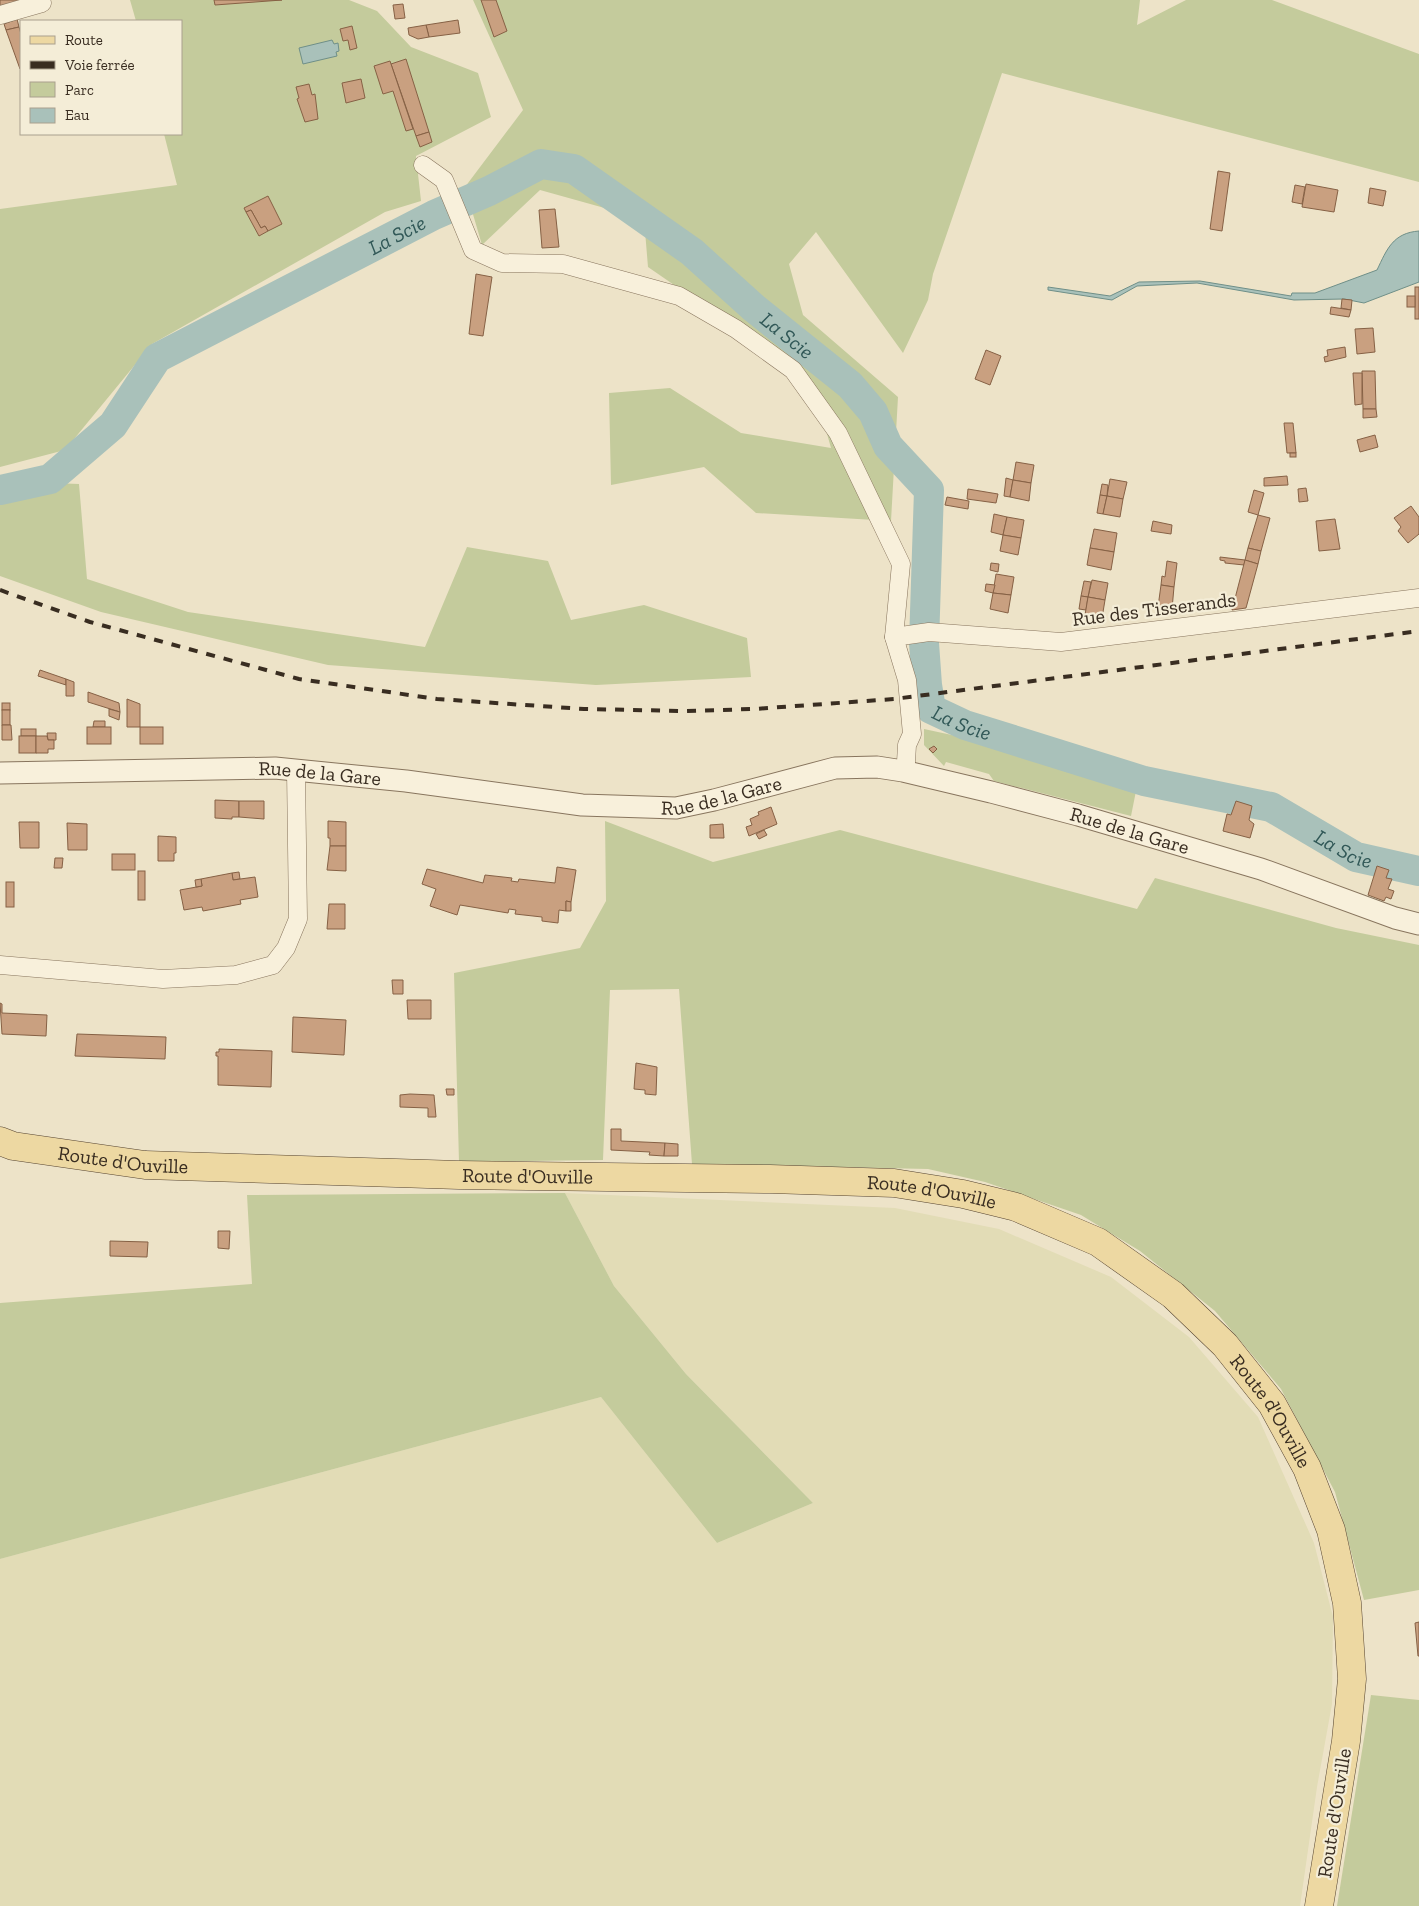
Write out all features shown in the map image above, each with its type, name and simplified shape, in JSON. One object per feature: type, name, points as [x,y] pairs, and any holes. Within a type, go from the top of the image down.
[{"type":"main road","name":"Route d'Ouville","points":[[0,1141],[13,1146],[145,1165],[459,1175],[770,1178],[894,1183],[963,1194],[1016,1208],[1098,1242],[1173,1295],[1225,1346],[1272,1404],[1307,1468],[1331,1530],[1347,1603],[1352,1679],[1346,1741],[1319,1906]]},
{"type":"street","points":[[0,15],[42,3]]},
{"type":"street","points":[[423,165],[444,180],[473,250],[502,263],[563,264],[679,296],[736,329],[793,370],[838,433],[902,564],[898,636],[907,680],[912,734],[907,745],[906,762],[903,771]]},
{"type":"street","name":"Rue des Tisserands","points":[[898,636],[929,632],[1061,642],[1419,598]]},
{"type":"street","name":"Rue de la Gare","points":[[0,773],[275,768],[406,781],[582,805],[676,808],[714,800],[834,768],[877,767],[903,771],[1078,815],[1260,869],[1395,918],[1419,924]]},
{"type":"street","points":[[0,965],[163,979],[236,975],[273,965],[286,948],[298,918],[296,771]]},
{"type":"shaded area","points":[[565,1193],[895,1208],[999,1229],[1111,1277],[1189,1337],[1258,1417],[1314,1543],[1333,1617],[1332,1704],[1317,1787],[1300,1906],[0,1906],[0,1559],[601,1397],[717,1543],[813,1503],[686,1374],[614,1286]]},
{"type":"green space","points":[[130,0],[349,0],[377,11],[411,47],[478,73],[491,117],[416,156],[421,201],[385,212],[152,344],[65,450],[0,467],[0,209],[177,185],[164,135],[182,135],[182,20],[136,20]]},
{"type":"green space","points":[[473,0],[1140,0],[1137,25],[1186,0],[1272,0],[1419,54],[1419,182],[1002,73],[933,274],[928,300],[903,353],[816,232],[789,264],[803,315],[898,397],[891,521],[756,513],[704,467],[611,485],[609,393],[670,388],[741,433],[831,448],[812,380],[648,267],[644,219],[540,190],[482,245],[465,187],[523,110]]},
{"type":"green space","points":[[0,481],[79,484],[87,579],[188,612],[425,647],[467,547],[548,561],[571,620],[644,605],[747,638],[751,677],[596,685],[328,665],[101,612],[0,576]]},
{"type":"green space","points":[[924,729],[1058,758],[1137,786],[1131,816],[994,781],[989,774],[946,762],[944,766],[924,745]]},
{"type":"green space","points":[[605,821],[713,862],[840,830],[1137,909],[1155,878],[1336,928],[1419,945],[1419,1590],[1364,1600],[1335,1492],[1281,1389],[1215,1311],[1140,1251],[1081,1215],[985,1182],[928,1169],[692,1164],[679,989],[610,990],[603,1160],[459,1162],[454,973],[580,948],[606,901]]},
{"type":"green space","points":[[565,1193],[614,1286],[686,1374],[813,1503],[717,1543],[601,1397],[0,1559],[0,1303],[252,1284],[247,1195]]},
{"type":"green space","points":[[1371,1695],[1419,1700],[1419,1906],[1337,1906]]},
{"type":"water","points":[[332,40],[334,44],[338,43],[339,51],[336,52],[337,56],[303,64],[299,48]]},
{"type":"water","points":[[1419,231],[1419,282],[1364,303],[1344,299],[1294,300],[1197,283],[1137,286],[1112,300],[1048,290],[1048,287],[1110,296],[1139,282],[1200,281],[1291,296],[1292,293],[1315,293],[1377,270],[1392,243],[1403,235]]},
{"type":"building","points":[[0,0],[25,0],[0,7]]},
{"type":"building","points":[[214,0],[282,0],[215,5]]},
{"type":"building","points":[[481,0],[496,0],[507,31],[494,37]]},
{"type":"building","points":[[403,4],[405,18],[395,19],[393,5]]},
{"type":"building","points":[[17,19],[19,27],[6,30],[4,24]]},
{"type":"building","points":[[458,20],[460,33],[429,37],[426,25]]},
{"type":"building","points":[[426,25],[429,37],[418,39],[409,35],[408,28]]},
{"type":"building","points":[[352,26],[357,48],[350,50],[348,40],[343,41],[340,29]]},
{"type":"building","points":[[19,27],[20,69],[6,30]]},
{"type":"building","points":[[406,59],[429,132],[416,136],[391,64]]},
{"type":"building","points":[[390,61],[413,129],[406,131],[393,91],[383,94],[374,66]]},
{"type":"building","points":[[361,79],[365,98],[346,103],[342,83]]},
{"type":"building","points":[[309,84],[312,95],[315,94],[318,119],[305,122],[297,99],[299,98],[296,87]]},
{"type":"building","points":[[429,132],[432,142],[420,147],[416,136]]},
{"type":"building","points":[[1218,171],[1230,173],[1222,231],[1210,229]]},
{"type":"building","points":[[1306,184],[1338,190],[1334,212],[1302,207]]},
{"type":"building","points":[[1295,185],[1305,187],[1302,204],[1292,202]]},
{"type":"building","points":[[1370,188],[1386,191],[1383,206],[1368,203]]},
{"type":"building","points":[[268,196],[282,224],[268,231],[265,226],[261,228],[251,210],[246,212],[244,208]]},
{"type":"building","points":[[555,209],[559,247],[542,248],[539,210]]},
{"type":"building","points":[[251,210],[261,228],[265,226],[268,231],[259,236],[246,212]]},
{"type":"building","points":[[476,274],[492,277],[483,336],[469,334]]},
{"type":"building","points":[[1415,287],[1419,287],[1419,319],[1415,319]]},
{"type":"building","points":[[1407,296],[1415,296],[1415,307],[1407,307]]},
{"type":"building","points":[[1342,299],[1352,300],[1351,310],[1341,308]]},
{"type":"building","points":[[1331,307],[1351,310],[1349,317],[1330,314]]},
{"type":"building","points":[[1373,328],[1375,352],[1357,354],[1355,329]]},
{"type":"building","points":[[1345,347],[1346,357],[1325,362],[1324,357],[1328,356],[1327,350]]},
{"type":"building","points":[[986,350],[1001,356],[990,385],[975,379]]},
{"type":"building","points":[[1362,371],[1375,371],[1376,409],[1363,409]]},
{"type":"building","points":[[1353,373],[1362,373],[1362,404],[1355,405]]},
{"type":"building","points":[[1363,409],[1376,409],[1377,417],[1363,418]]},
{"type":"building","points":[[1284,423],[1293,423],[1296,453],[1287,453]]},
{"type":"building","points":[[1375,435],[1378,447],[1360,452],[1357,440]]},
{"type":"building","points":[[1290,453],[1296,453],[1296,457],[1290,457]]},
{"type":"building","points":[[1016,462],[1034,465],[1031,483],[1013,480]]},
{"type":"building","points":[[1287,476],[1288,485],[1264,486],[1264,478]]},
{"type":"building","points":[[1006,478],[1013,480],[1010,497],[1004,496]]},
{"type":"building","points":[[1110,479],[1127,482],[1123,499],[1107,496]]},
{"type":"building","points":[[1013,480],[1031,483],[1029,501],[1010,497]]},
{"type":"building","points":[[1102,484],[1108,485],[1107,496],[1100,495]]},
{"type":"building","points":[[1306,488],[1308,501],[1299,502],[1298,489]]},
{"type":"building","points":[[968,489],[998,494],[996,503],[967,499]]},
{"type":"building","points":[[1254,490],[1264,493],[1258,515],[1248,512]]},
{"type":"building","points":[[1100,495],[1107,496],[1103,514],[1097,513]]},
{"type":"building","points":[[1107,496],[1123,499],[1120,517],[1103,514]]},
{"type":"building","points":[[947,497],[969,501],[968,509],[945,505]]},
{"type":"building","points":[[1411,506],[1419,517],[1419,534],[1408,543],[1398,531],[1401,527],[1394,518]]},
{"type":"building","points":[[994,514],[1007,517],[1003,535],[991,532]]},
{"type":"building","points":[[1258,515],[1270,518],[1261,551],[1248,548]]},
{"type":"building","points":[[1007,517],[1024,520],[1021,538],[1003,535]]},
{"type":"building","points":[[1335,519],[1340,549],[1319,551],[1316,521]]},
{"type":"building","points":[[1153,521],[1172,525],[1171,534],[1151,531]]},
{"type":"building","points":[[1094,529],[1117,533],[1114,552],[1090,548]]},
{"type":"building","points":[[1003,535],[1021,538],[1018,555],[1000,551]]},
{"type":"building","points":[[1090,548],[1114,552],[1111,570],[1087,565]]},
{"type":"building","points":[[1248,548],[1261,551],[1258,564],[1245,560]]},
{"type":"building","points":[[1220,557],[1245,560],[1244,565],[1225,563],[1225,561],[1220,560]]},
{"type":"building","points":[[1245,560],[1258,564],[1246,608],[1232,610]]},
{"type":"building","points":[[1167,561],[1177,563],[1174,587],[1161,585],[1162,576],[1165,577]]},
{"type":"building","points":[[991,563],[999,564],[998,572],[990,570]]},
{"type":"building","points":[[996,574],[1014,577],[1011,595],[993,593]]},
{"type":"building","points":[[1092,580],[1108,583],[1105,600],[1088,597]]},
{"type":"building","points":[[1084,581],[1091,582],[1088,597],[1081,596]]},
{"type":"building","points":[[986,584],[995,585],[993,593],[985,591]]},
{"type":"building","points":[[1161,585],[1174,587],[1172,609],[1158,607]]},
{"type":"building","points":[[993,593],[1011,595],[1008,613],[990,609]]},
{"type":"building","points":[[1081,596],[1088,597],[1086,610],[1079,609]]},
{"type":"building","points":[[1088,597],[1105,600],[1102,618],[1085,615]]},
{"type":"building","points":[[40,670],[66,679],[66,685],[38,676]]},
{"type":"building","points":[[66,679],[74,682],[74,696],[66,696]]},
{"type":"building","points":[[88,692],[119,703],[120,712],[88,702]]},
{"type":"building","points":[[127,699],[140,704],[140,727],[127,727]]},
{"type":"building","points":[[2,703],[10,703],[10,710],[2,710]]},
{"type":"building","points":[[109,709],[120,712],[119,720],[109,716]]},
{"type":"building","points":[[2,710],[10,710],[10,725],[2,725]]},
{"type":"building","points":[[94,721],[105,721],[105,727],[93,727]]},
{"type":"building","points":[[2,725],[11,725],[12,740],[2,740]]},
{"type":"building","points":[[87,727],[111,727],[111,744],[87,744]]},
{"type":"building","points":[[140,727],[163,727],[163,744],[140,744]]},
{"type":"building","points":[[21,729],[36,729],[36,736],[21,736]]},
{"type":"building","points":[[47,733],[56,733],[56,740],[48,740]]},
{"type":"building","points":[[19,736],[36,736],[36,753],[19,753]]},
{"type":"building","points":[[36,736],[47,736],[48,740],[54,740],[54,749],[48,749],[48,753],[36,753]]},
{"type":"building","points":[[934,746],[937,749],[933,753],[929,749]]},
{"type":"building","points":[[215,800],[239,801],[239,817],[232,817],[232,819],[215,818]]},
{"type":"building","points":[[239,801],[264,801],[264,819],[239,817]]},
{"type":"building","points":[[1236,801],[1252,806],[1249,820],[1254,824],[1250,838],[1223,831],[1227,814],[1231,815]]},
{"type":"building","points":[[771,807],[777,824],[749,836],[746,827],[752,825],[750,819],[759,815],[758,812]]},
{"type":"building","points":[[328,821],[346,822],[346,846],[330,846]]},
{"type":"building","points":[[19,822],[39,822],[39,848],[20,848]]},
{"type":"building","points":[[67,823],[87,824],[87,850],[68,850]]},
{"type":"building","points":[[723,824],[724,838],[710,838],[710,825]]},
{"type":"building","points":[[764,830],[767,835],[759,839],[756,834]]},
{"type":"building","points":[[158,836],[176,837],[174,861],[158,861]]},
{"type":"building","points":[[330,846],[346,846],[346,871],[327,870]]},
{"type":"building","points":[[112,854],[135,854],[135,870],[112,870]]},
{"type":"building","points":[[55,858],[63,858],[62,868],[54,868]]},
{"type":"building","points":[[1377,866],[1389,870],[1386,878],[1392,879],[1388,889],[1394,891],[1391,899],[1386,897],[1384,901],[1368,895]]},
{"type":"building","points":[[557,867],[576,870],[571,902],[566,901],[566,911],[559,910],[558,923],[542,921],[542,917],[515,914],[516,910],[509,909],[508,913],[460,905],[457,915],[430,906],[436,889],[422,884],[427,869],[483,883],[485,875],[512,878],[511,881],[518,882],[519,879],[555,883]]},
{"type":"building","points":[[138,871],[145,871],[145,900],[138,900]]},
{"type":"building","points":[[239,872],[240,879],[233,880],[232,873]]},
{"type":"building","points":[[232,873],[233,880],[255,877],[258,897],[240,900],[241,904],[203,911],[202,907],[184,910],[180,890],[202,886],[201,879]]},
{"type":"building","points":[[201,879],[202,886],[196,887],[195,880]]},
{"type":"building","points":[[6,882],[14,882],[14,907],[6,907]]},
{"type":"building","points":[[566,901],[571,902],[571,911],[566,911]]},
{"type":"building","points":[[329,904],[345,904],[345,929],[327,929]]},
{"type":"building","points":[[392,980],[403,980],[403,994],[393,994]]},
{"type":"building","points":[[407,1000],[431,1000],[431,1019],[408,1019]]},
{"type":"building","points":[[0,1003],[2,1004],[2,1013],[47,1015],[46,1036],[2,1034]]},
{"type":"building","points":[[293,1017],[346,1020],[344,1055],[292,1052]]},
{"type":"building","points":[[77,1034],[166,1037],[165,1059],[75,1056]]},
{"type":"building","points":[[219,1049],[272,1051],[271,1087],[218,1085],[218,1056],[216,1056],[216,1052],[219,1052]]},
{"type":"building","points":[[636,1063],[657,1067],[656,1095],[645,1094],[645,1090],[634,1089]]},
{"type":"building","points":[[446,1089],[454,1089],[454,1095],[447,1095]]},
{"type":"building","points":[[400,1095],[434,1095],[436,1117],[428,1117],[428,1108],[400,1107]]},
{"type":"building","points":[[611,1129],[621,1129],[621,1141],[665,1143],[664,1156],[649,1155],[650,1152],[611,1150]]},
{"type":"building","points":[[665,1143],[678,1144],[678,1156],[664,1156]]},
{"type":"building","points":[[218,1231],[230,1231],[229,1249],[218,1248]]},
{"type":"building","points":[[110,1241],[148,1242],[147,1257],[110,1256]]},
{"type":"building","points":[[1419,1622],[1419,1656],[1418,1656],[1415,1623]]},
{"type":"waterway","name":"La Scie","points":[[0,490],[50,479],[113,425],[157,358],[434,215],[489,191],[541,164],[574,169],[692,252],[754,308],[850,385],[873,412],[888,446],[929,490],[924,643],[931,709],[965,725],[1144,781],[1271,807],[1356,857],[1419,871]]},
{"type":"railway","points":[[0,590],[90,622],[299,679],[437,699],[584,709],[684,711],[754,709],[894,699],[1419,631]]}]
